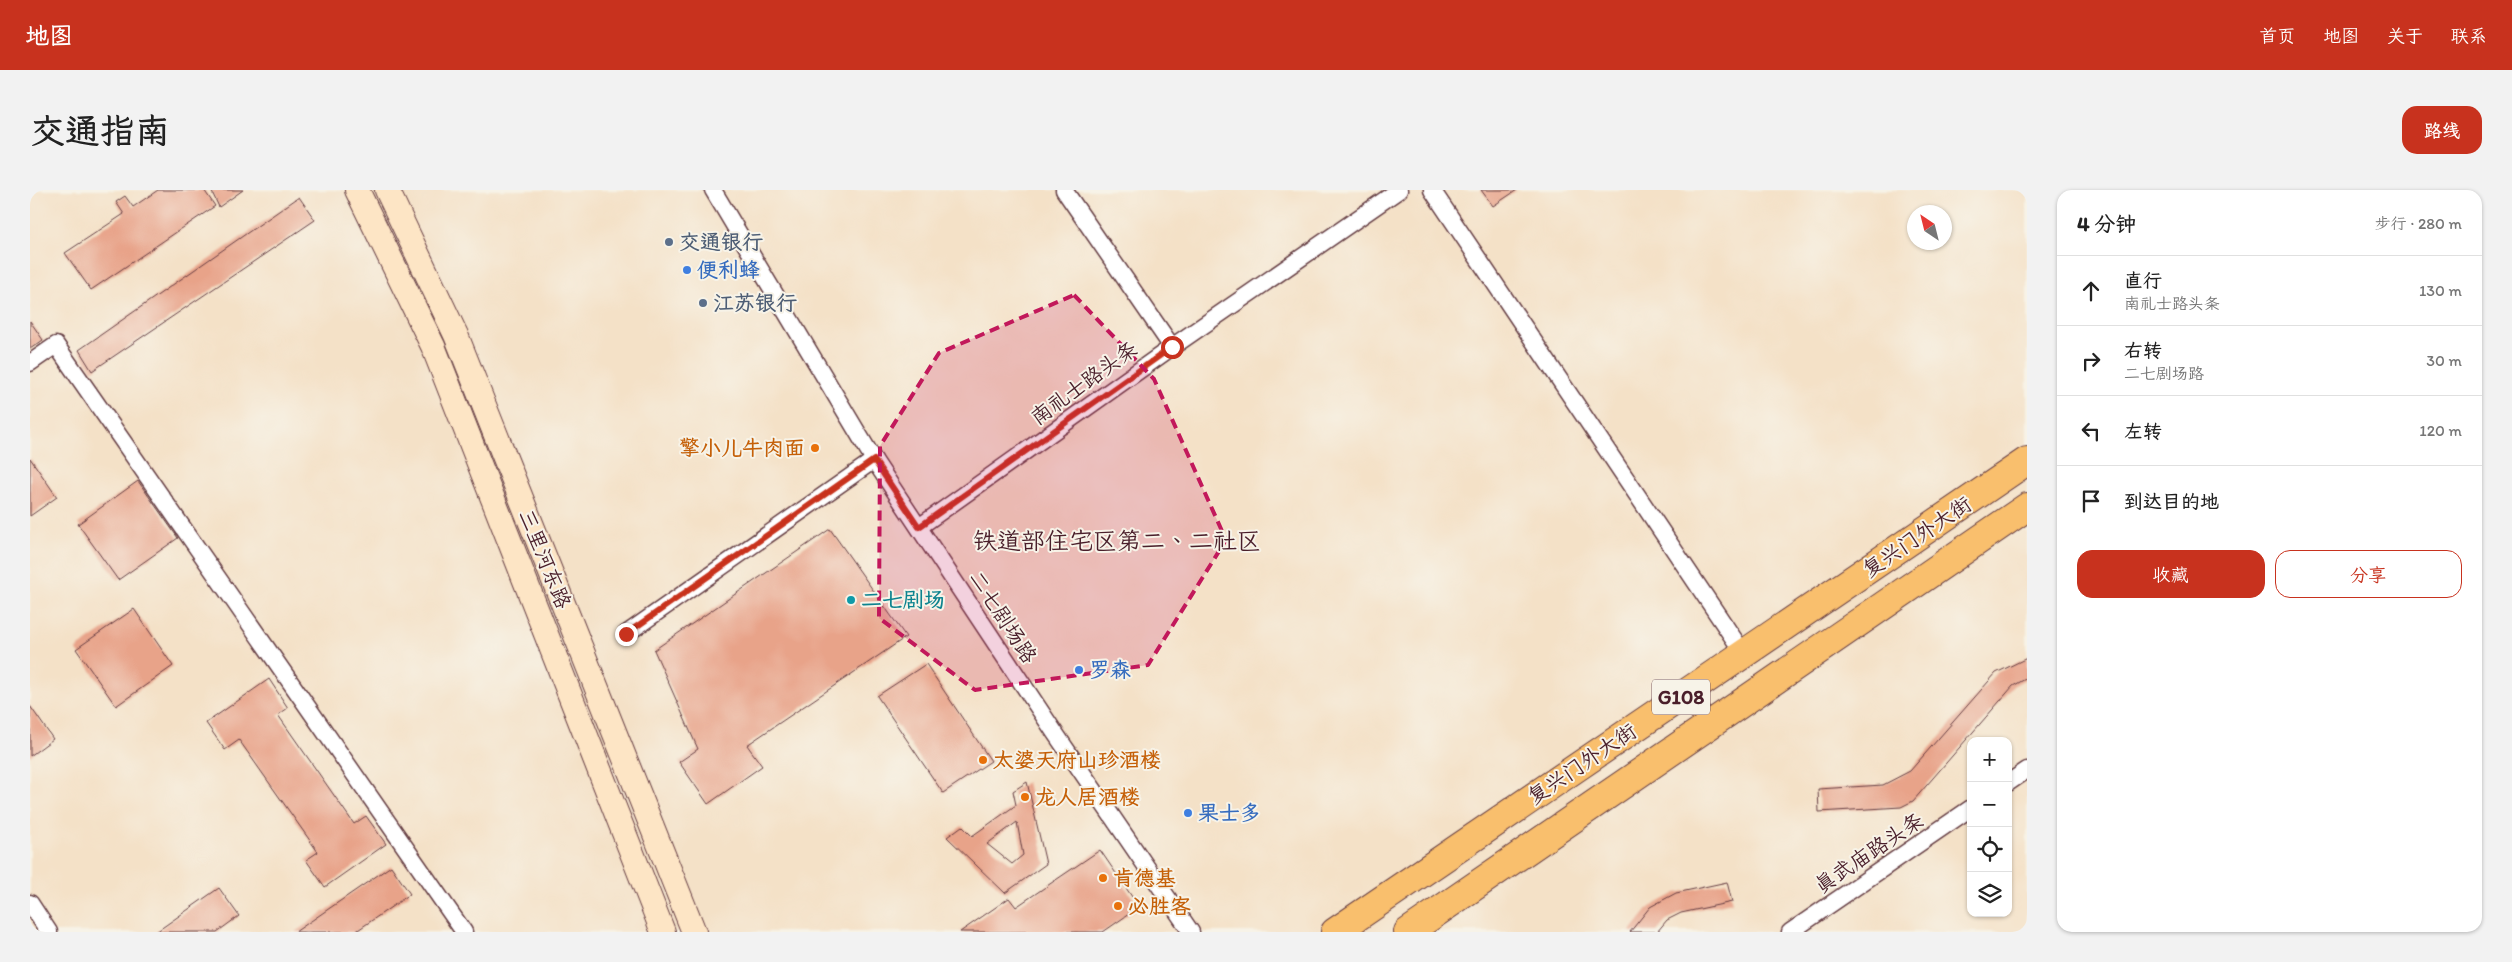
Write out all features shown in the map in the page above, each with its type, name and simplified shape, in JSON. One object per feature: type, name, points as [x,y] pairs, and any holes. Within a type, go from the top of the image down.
[{"type":"highway","name":"复兴门外大街","points":[[1335,932],[2027,461]]},
{"type":"highway","name":"复兴门外大街","points":[[1408,932],[2027,507]]},
{"type":"main road","name":"三里河东路","points":[[357,190],[433,346],[663,932]]},
{"type":"main road","name":"三里河东路","points":[[387,190],[456,335],[694,932]]},
{"type":"street","name":"二七剧场路","points":[[713,190],[874,460],[1055,733],[1191,932]]},
{"type":"street","points":[[1064,190],[1172,347]]},
{"type":"street","name":"南礼士路头条","points":[[919,527],[1397,190]]},
{"type":"street","points":[[1432,190],[1744,654]]},
{"type":"street","points":[[30,363],[56,345],[464,932]]},
{"type":"street","points":[[626,634],[874,460]]},
{"type":"street","points":[[2009,782],[2027,770]]},
{"type":"street","name":"真武庙路头条","points":[[1790,932],[1967,811]]},
{"type":"street","points":[[30,903],[49,932]]},
{"type":"highlighted area","points":[[1074,295],[1154,379],[1226,540],[1148,665],[975,690],[879,618],[880,446],[939,353]]},
{"type":"building","points":[[158,190],[204,190],[215,206],[91,290],[65,253],[124,214],[116,202],[125,196],[133,207]]},
{"type":"building","points":[[211,190],[243,190],[219,207]]},
{"type":"building","points":[[1481,190],[1517,190],[1493,206]]},
{"type":"building","points":[[299,197],[315,220],[92,371],[79,350]]},
{"type":"building","points":[[30,321],[43,340],[30,349]]},
{"type":"building","points":[[30,458],[57,497],[30,516]]},
{"type":"building","points":[[138,481],[178,538],[118,580],[78,524]]},
{"type":"building","points":[[830,529],[906,637],[747,745],[762,766],[708,804],[679,762],[698,749],[654,650]]},
{"type":"building","points":[[134,609],[173,666],[116,706],[76,649]]},
{"type":"building","points":[[2027,658],[2027,678],[2013,686],[1913,801],[1901,807],[1819,812],[1818,789],[1883,785],[1910,771],[1996,673]]},
{"type":"building","points":[[926,664],[991,761],[943,793],[877,696]]},
{"type":"building","points":[[269,679],[288,708],[278,715],[354,824],[366,816],[386,844],[325,887],[306,860],[318,852],[239,740],[225,750],[206,723]]},
{"type":"building","points":[[30,706],[53,739],[30,756]]},
{"type":"building","points":[[1027,782],[1046,864],[1005,893],[947,837],[962,826],[972,836],[1016,805],[1013,791]],"holes":[[[1017,822],[1023,855],[1012,864],[987,844]]]},
{"type":"building","points":[[1100,850],[1139,907],[1103,932],[960,932],[1009,898],[1016,907]]},
{"type":"building","points":[[391,866],[410,894],[355,932],[295,932]]},
{"type":"building","points":[[1727,882],[1732,902],[1681,913],[1667,920],[1657,932],[1630,932],[1650,907],[1676,893]]},
{"type":"building","points":[[219,888],[239,916],[217,932],[156,932]]},
{"type":"place","name":"交通银行","points":[[669,242]]},
{"type":"place","name":"便利蜂","points":[[687,270]]},
{"type":"place","name":"江苏银行","points":[[703,303]]},
{"type":"place","name":"擎小儿牛肉面","points":[[815,448]]},
{"type":"place","name":"二七剧场","points":[[851,600]]},
{"type":"place","name":"罗森","points":[[1079,670]]},
{"type":"place","name":"太婆天府山珍酒楼","points":[[983,760]]},
{"type":"place","name":"龙人居酒楼","points":[[1025,797]]},
{"type":"place","name":"果士多","points":[[1188,813]]},
{"type":"place","name":"肯德基","points":[[1103,878]]},
{"type":"place","name":"必胜客","points":[[1118,906]]},
{"type":"district","name":"铁道部住宅区第二、二社区","points":[[1117,541]]},
{"type":"route","points":[[626,634],[874,460],[919,527],[1172,347]]}]
